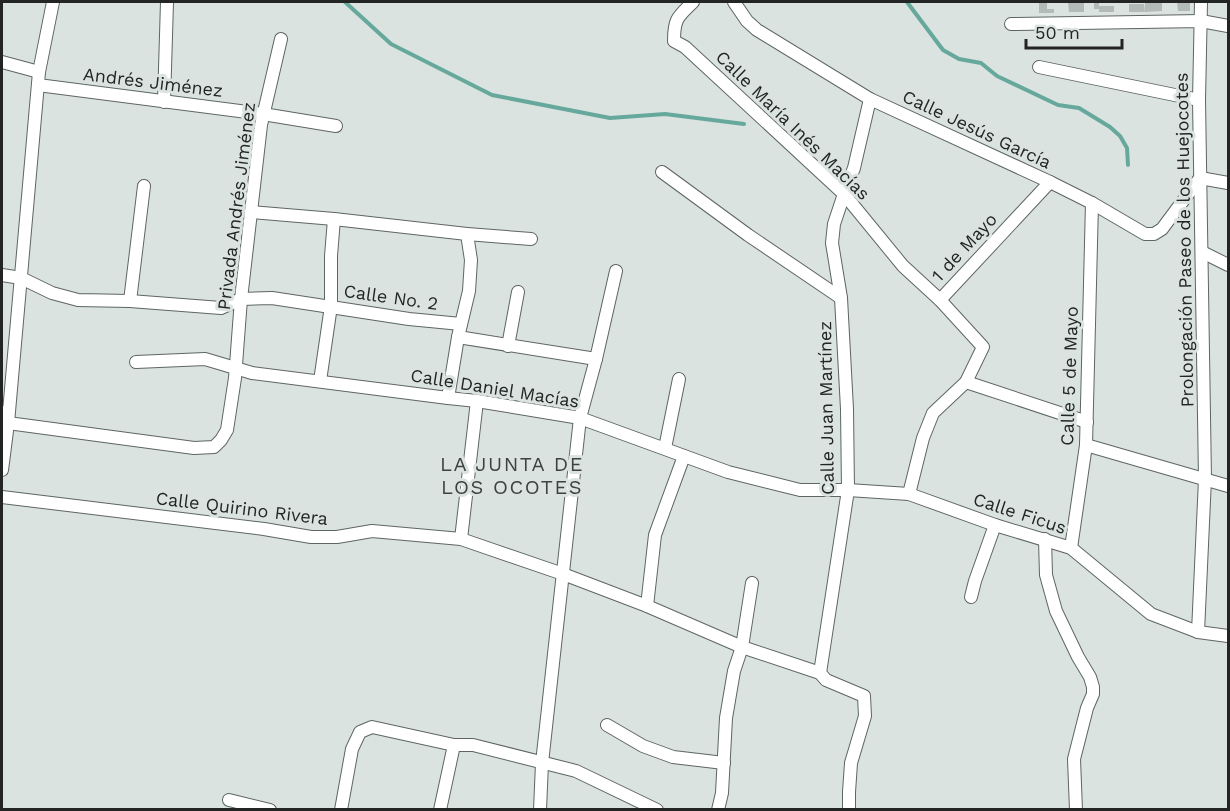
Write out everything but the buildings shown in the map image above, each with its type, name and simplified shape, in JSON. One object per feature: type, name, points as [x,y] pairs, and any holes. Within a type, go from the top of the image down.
[{"type":"street","points":[[2,470],[5,417],[21,278],[38,78],[53,2]]},
{"type":"street","points":[[164,102],[167,2]]},
{"type":"street","name":"Calle María Inés Macías","points":[[693,2],[677,18],[674,26],[674,41],[685,47],[844,194],[903,266],[940,300]]},
{"type":"street","name":"Calle Jesús García","points":[[734,2],[747,21],[757,30],[870,99],[1050,182],[1145,234],[1154,234],[1161,229],[1200,178]]},
{"type":"street","name":"Prolongación Paseo de los Huejocotes","points":[[1198,632],[1205,478],[1199,100],[1201,2]]},
{"type":"street","points":[[1011,24],[1201,21],[1228,26]]},
{"type":"street","name":"Privada Andrés Jiménez","points":[[235,372],[261,125],[281,39]]},
{"type":"street","points":[[2,62],[38,78]]},
{"type":"street","points":[[1039,67],[1199,100]]},
{"type":"street","name":"Andrés Jiménez","points":[[38,78],[164,102],[336,126]]},
{"type":"street","name":"Calle Juan Martínez","points":[[820,673],[848,490],[848,409],[841,298],[832,243],[834,224],[854,168],[870,99]]},
{"type":"street","points":[[662,172],[748,235],[841,298]]},
{"type":"street","points":[[1200,178],[1228,183]]},
{"type":"street","name":"1 de Mayo","points":[[909,494],[923,438],[933,413],[966,382],[983,347],[940,300],[1050,182]]},
{"type":"street","points":[[130,301],[144,186]]},
{"type":"street","name":"Calle 5 de Mayo","points":[[1071,548],[1086,445],[1092,203]]},
{"type":"street","points":[[251,212],[531,239]]},
{"type":"street","points":[[320,381],[331,306],[334,219]]},
{"type":"street","points":[[448,398],[459,331],[469,291],[471,260],[467,234]]},
{"type":"street","points":[[1202,252],[1228,265]]},
{"type":"street","points":[[540,810],[542,763],[580,418],[616,271]]},
{"type":"street","points":[[2,274],[21,278],[52,293],[78,300],[130,301],[221,308],[241,299]]},
{"type":"street","points":[[508,346],[518,292]]},
{"type":"street","name":"Calle No. 2","points":[[241,299],[272,298],[409,319],[508,346],[596,359]]},
{"type":"street","name":"Calle Daniel Macías","points":[[136,362],[205,360],[235,372],[477,401],[580,418],[728,472],[800,490],[848,490]]},
{"type":"street","points":[[5,417],[194,448],[214,447],[227,430],[235,372]]},
{"type":"street","points":[[665,448],[679,379]]},
{"type":"street","points":[[966,382],[1087,423]]},
{"type":"street","points":[[461,538],[477,401]]},
{"type":"street","points":[[1086,445],[1228,486]]},
{"type":"street","points":[[647,606],[655,535],[684,456]]},
{"type":"street","name":"Calle Ficus","points":[[848,490],[909,494],[995,525],[1071,548],[1151,614],[1198,632],[1228,636]]},
{"type":"street","name":"Calle Quirino Rivera","points":[[2,497],[264,529],[310,537],[337,537],[372,531],[461,538],[647,606],[742,647],[820,673]]},
{"type":"street","points":[[971,597],[995,525]]},
{"type":"street","points":[[1045,539],[1046,574],[1056,611],[1078,657],[1090,676],[1093,687],[1074,759],[1076,810]]},
{"type":"street","points":[[718,810],[722,794],[726,718],[734,670],[742,647],[752,583]]},
{"type":"street","points":[[820,673],[826,680],[864,696],[865,716],[850,763],[849,810]]},
{"type":"street","points":[[607,726],[643,746],[673,757],[724,763]]},
{"type":"street","points":[[341,810],[352,749],[360,732],[372,727],[453,745],[473,745],[576,771],[657,810]]},
{"type":"street","points":[[440,810],[453,745]]},
{"type":"street","points":[[229,800],[270,810]]},
{"type":"waterway","points":[[345,2],[391,44],[492,95],[610,118],[665,114],[744,124]]},
{"type":"waterway","points":[[907,2],[943,50],[959,59],[981,63],[997,76],[1058,105],[1079,108],[1110,127],[1120,136],[1127,148],[1128,165]]},
{"type":"district","name":"LA JUNTA DE LOS OCOTES","points":[[512,476]]}]
